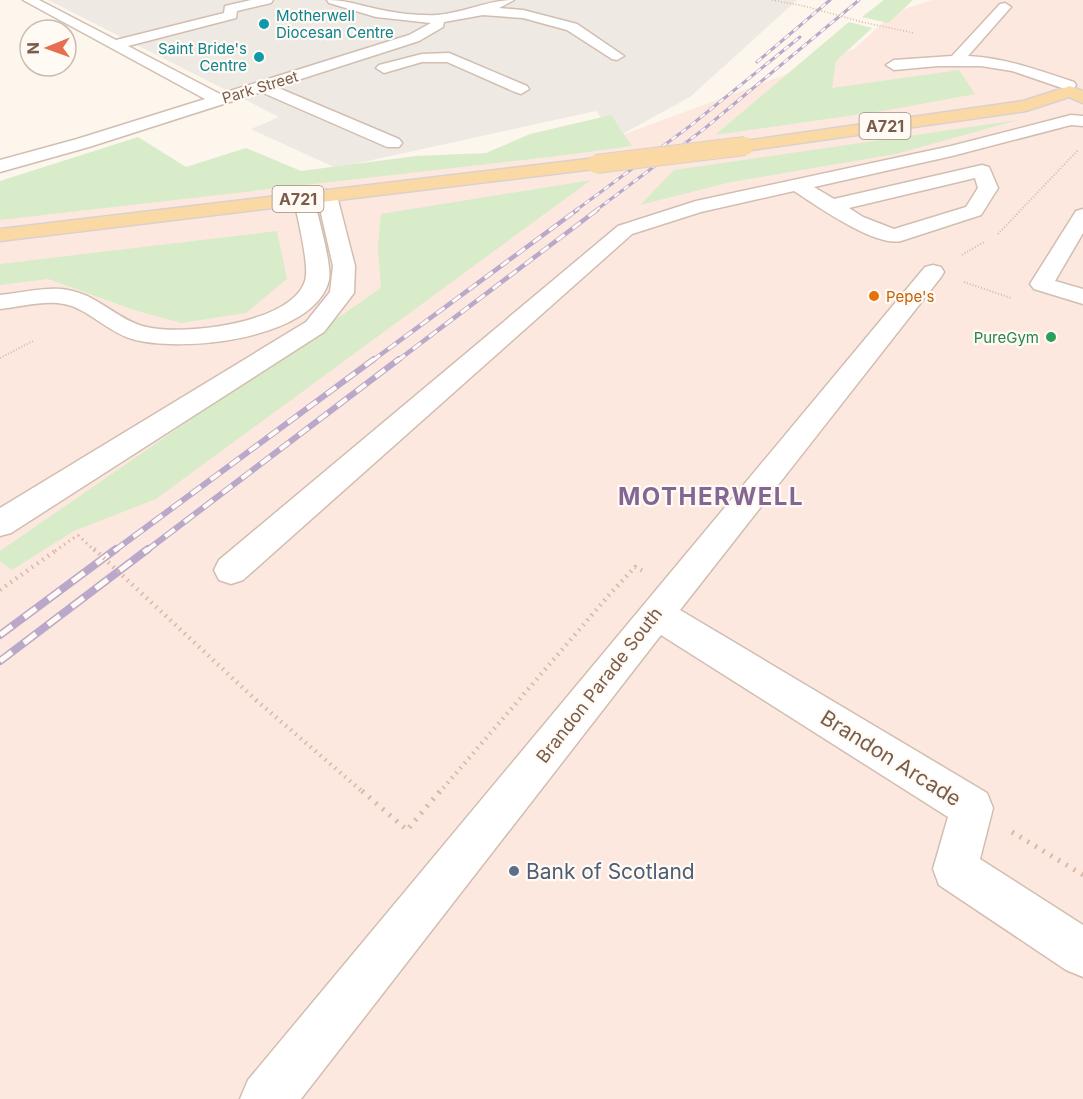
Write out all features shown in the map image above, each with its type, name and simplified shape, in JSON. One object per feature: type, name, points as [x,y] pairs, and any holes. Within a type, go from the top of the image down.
[{"type":"main road","name":"A721","points":[[1026,106],[1076,88]]},
{"type":"main road","name":"A721","points":[[0,235],[745,146],[1026,106],[1083,105]]},
{"type":"street","points":[[29,0],[219,100]]},
{"type":"street","points":[[115,45],[231,15],[230,9],[267,0]]},
{"type":"street","points":[[333,0],[376,13],[436,19],[484,10],[508,0]]},
{"type":"street","points":[[957,60],[1005,7]]},
{"type":"street","points":[[484,10],[523,14],[572,27],[617,56]]},
{"type":"street","name":"Park Street","points":[[0,166],[82,143],[414,38],[438,24],[436,19]]},
{"type":"street","points":[[180,28],[205,39]]},
{"type":"street","points":[[139,58],[161,52]]},
{"type":"street","points":[[364,74],[422,58],[449,57],[521,89]]},
{"type":"street","points":[[894,65],[957,60],[1012,66],[1076,88]]},
{"type":"street","points":[[300,74],[319,78],[344,77]]},
{"type":"street","points":[[261,86],[393,143]]},
{"type":"street","points":[[231,570],[625,230],[696,207],[952,151],[1071,120],[1083,121]]},
{"type":"street","points":[[46,136],[82,143]]},
{"type":"street","points":[[797,184],[830,206],[856,221],[893,236],[974,211],[988,188],[982,171],[830,206]]},
{"type":"street","points":[[0,302],[67,297],[141,334],[201,338],[241,331],[278,317],[310,297],[318,278],[315,197]]},
{"type":"street","points":[[0,524],[315,327],[342,293],[344,266],[315,197]]},
{"type":"street","points":[[1083,215],[1042,284],[1083,297]]},
{"type":"street","name":"Brandon Parade South","points":[[267,1099],[656,613],[933,272]]},
{"type":"street","name":"Brandon Arcade","points":[[656,613],[972,808],[955,869],[1083,953]]},
{"type":"path","points":[[772,0],[862,22]]},
{"type":"path","points":[[0,358],[33,341]]},
{"type":"path","points":[[0,590],[78,535],[256,700],[407,830],[609,595]]},
{"type":"path","points":[[1010,830],[1083,875]]},
{"type":"shaded area","points":[[48,0],[797,0],[690,97],[617,137],[596,111],[336,168],[251,129],[279,117]]},
{"type":"shaded area","points":[[932,0],[1083,0],[1083,1099],[0,1099],[0,217],[617,137],[854,49],[895,12]]},
{"type":"green space","points":[[884,0],[913,0],[888,23],[862,17]]},
{"type":"green space","points":[[849,22],[872,28],[836,61],[832,88],[959,70],[975,94],[889,110],[715,135]]},
{"type":"green space","points":[[611,115],[632,146],[0,220],[0,181],[138,137],[186,167],[246,148],[301,171],[416,156],[486,153],[530,134]]},
{"type":"green space","points":[[1018,120],[896,154],[731,182],[640,205],[674,170]]},
{"type":"green space","points":[[591,180],[156,499],[74,531],[12,570],[0,561],[0,551],[381,288],[378,248],[381,214]]},
{"type":"green space","points":[[277,231],[287,279],[246,313],[181,323],[134,310],[48,279],[0,285],[0,264]]},
{"type":"railway","points":[[757,62],[830,0]]},
{"type":"railway","points":[[595,211],[704,129],[859,0]]},
{"type":"railway","points":[[575,211],[690,126],[800,37]]},
{"type":"railway","points":[[372,361],[577,210]]},
{"type":"railway","points":[[397,361],[597,210]]},
{"type":"railway","points":[[114,551],[374,359]]},
{"type":"railway","points":[[146,551],[399,359]]},
{"type":"railway","points":[[0,635],[116,549]]},
{"type":"railway","points":[[0,661],[148,549]]},
{"type":"place","name":"Motherwell Diocesan Centre","points":[[264,24]]},
{"type":"place","name":"Saint Bride's Centre","points":[[259,57]]},
{"type":"place","name":"Pepe's","points":[[874,296]]},
{"type":"place","name":"PureGym","points":[[1051,337]]},
{"type":"place","name":"Bank of Scotland","points":[[514,871]]},
{"type":"district","name":"MOTHERWELL","points":[[711,496]]}]
